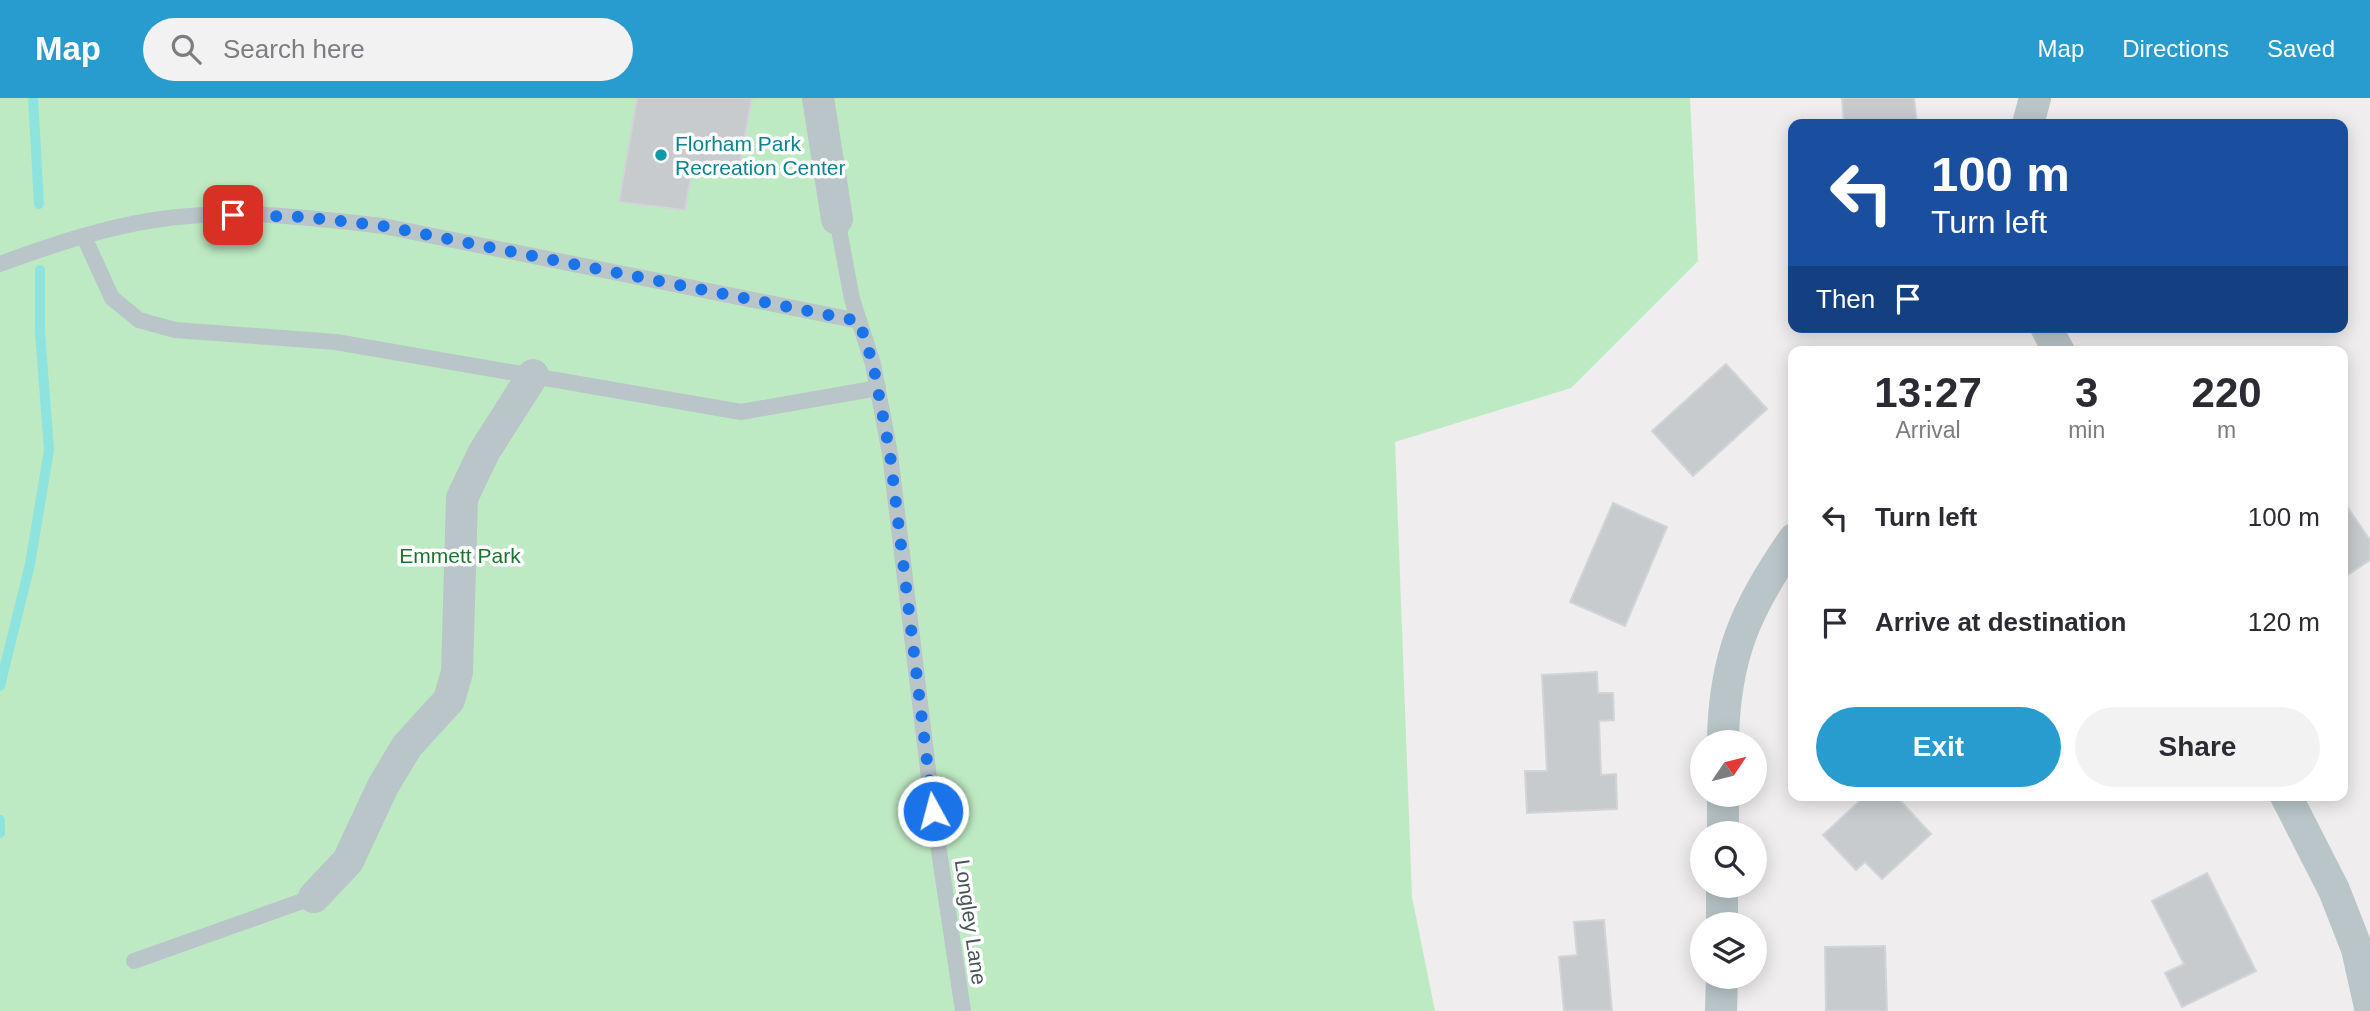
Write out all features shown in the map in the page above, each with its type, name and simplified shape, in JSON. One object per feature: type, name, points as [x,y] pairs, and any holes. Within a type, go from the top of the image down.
[{"type":"street","points":[[818,98],[837,219]]},
{"type":"street","points":[[2029,119],[2035,98]]},
{"type":"street","points":[[314,897],[348,861],[383,786],[407,746],[449,700],[457,672],[462,498],[484,452],[533,375]]},
{"type":"street","points":[[1723,730],[1729,671],[1742,626],[1763,583],[1788,548]]},
{"type":"street","points":[[2289,801],[2334,890],[2357,949],[2370,1007]]},
{"type":"street","points":[[1721,1011],[1722,989]]},
{"type":"lane","points":[[0,264],[84,237],[139,223],[186,216],[305,217],[383,226],[859,321]]},
{"type":"lane","name":"Longley Lane","points":[[837,219],[852,299],[873,364],[890,454],[933,811],[963,1011]]},
{"type":"lane","points":[[84,237],[112,298],[139,320],[175,330],[336,342],[741,412],[878,388]]},
{"type":"lane","points":[[134,961],[314,897]]},
{"type":"green space","name":"Emmett Park","points":[[0,98],[1690,98],[1698,261],[1571,388],[1395,442],[1412,897],[1435,1011],[0,1011]]},
{"type":"building","name":"Florham Park Recreation Center","points":[[637,98],[752,98],[738,173],[693,164],[685,210],[619,202]]},
{"type":"building","points":[[1842,98],[1914,98],[1916,119],[1844,119]]},
{"type":"building","points":[[1726,364],[1767,409],[1693,476],[1652,431]]},
{"type":"building","points":[[1613,503],[1667,527],[1625,626],[1570,602]]},
{"type":"building","points":[[2348,508],[2370,540],[2370,560],[2348,575]]},
{"type":"building","points":[[1597,672],[1598,693],[1613,693],[1614,720],[1599,721],[1601,775],[1616,774],[1617,809],[1527,813],[1525,771],[1547,771],[1542,675]]},
{"type":"building","points":[[1860,801],[1901,801],[1931,834],[1882,879],[1865,862],[1856,870],[1823,835]]},
{"type":"building","points":[[2207,873],[2256,971],[2182,1007],[2165,973],[2184,964],[2152,901]]},
{"type":"building","points":[[1604,920],[1612,1011],[1564,1011],[1559,957],[1577,955],[1574,922]]},
{"type":"building","points":[[1885,946],[1887,1011],[1826,1011],[1825,947]]},
{"type":"waterway","points":[[33,98],[39,204]]},
{"type":"waterway","points":[[0,686],[30,564],[49,450],[40,332],[40,270]]},
{"type":"waterway","points":[[0,820],[0,833]]},
{"type":"place","name":"Florham Park Recreation Center","points":[[661,155]]},
{"type":"route","points":[[233,215],[305,217],[383,226],[859,321],[873,364],[890,454],[933,811]]}]
